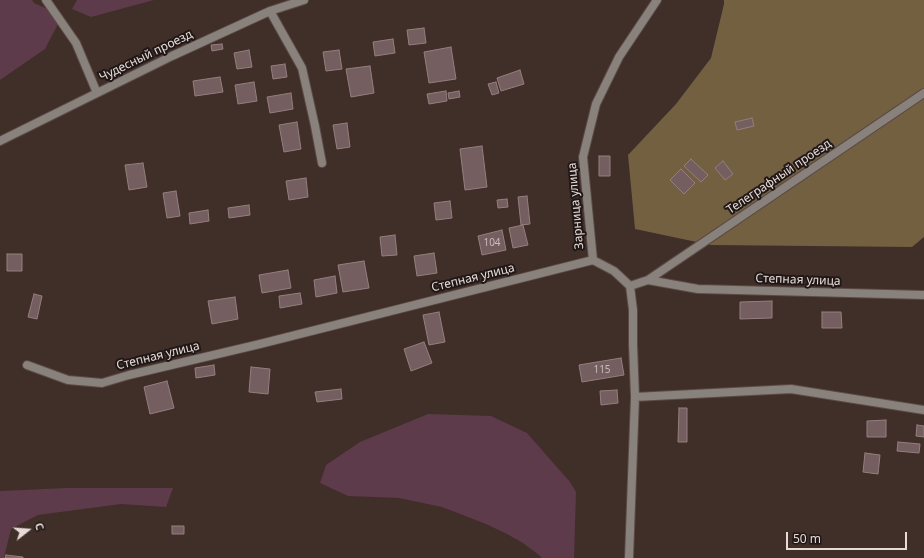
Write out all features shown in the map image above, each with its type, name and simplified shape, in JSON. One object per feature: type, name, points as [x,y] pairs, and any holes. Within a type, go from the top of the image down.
[{"type":"street","points":[[46,0],[76,43],[97,93]]},
{"type":"street","name":"Чудесный проезд","points":[[0,141],[172,56],[270,11],[304,0]]},
{"type":"street","name":"Зарница улица","points":[[593,260],[583,157],[596,104],[619,57],[657,0]]},
{"type":"street","points":[[270,11],[302,68],[322,163]]},
{"type":"street","name":"Телеграфный проезд","points":[[648,280],[924,93]]},
{"type":"street","points":[[593,260],[614,271],[630,286],[634,310],[633,345],[635,397],[629,558]]},
{"type":"street","name":"Степная улица","points":[[27,366],[68,380],[102,383],[593,260]]},
{"type":"street","name":"Степная улица","points":[[630,286],[648,280],[698,289],[924,295]]},
{"type":"street","points":[[635,397],[791,389],[924,410]]},
{"type":"shaded area","points":[[0,0],[32,0],[34,3],[54,12],[59,22],[45,49],[0,80]]},
{"type":"shaded area","points":[[77,0],[154,0],[91,17],[72,9]]},
{"type":"shaded area","points":[[724,0],[924,0],[924,237],[912,247],[711,245],[635,229],[628,155],[676,104],[711,58]]},
{"type":"shaded area","points":[[428,414],[491,416],[527,433],[570,482],[576,492],[574,558],[542,558],[523,543],[507,534],[442,507],[399,498],[348,496],[320,483],[326,465],[360,442]]},
{"type":"shaded area","points":[[67,488],[173,488],[166,507],[121,504],[38,515],[11,529],[4,558],[0,558],[0,491]]},
{"type":"building","points":[[424,28],[426,43],[409,45],[407,30]]},
{"type":"building","points":[[393,39],[395,53],[375,56],[373,42]]},
{"type":"building","points":[[222,44],[223,49],[212,51],[211,45]]},
{"type":"building","points":[[451,47],[456,79],[429,83],[424,52]]},
{"type":"building","points":[[249,50],[252,67],[237,69],[234,53]]},
{"type":"building","points":[[339,50],[342,69],[326,71],[323,52]]},
{"type":"building","points":[[285,64],[287,77],[273,79],[271,66]]},
{"type":"building","points":[[370,66],[374,93],[351,97],[346,69]]},
{"type":"building","points":[[520,70],[524,84],[501,91],[497,78]]},
{"type":"building","points":[[220,77],[223,92],[195,96],[193,81]]},
{"type":"building","points":[[254,82],[257,101],[238,104],[235,85]]},
{"type":"building","points":[[496,82],[499,93],[492,95],[488,84]]},
{"type":"building","points":[[446,91],[447,101],[429,104],[427,94]]},
{"type":"building","points":[[459,91],[460,97],[449,99],[448,93]]},
{"type":"building","points":[[291,93],[293,109],[270,113],[267,97]]},
{"type":"building","points":[[752,118],[754,126],[737,130],[735,122]]},
{"type":"building","points":[[297,122],[301,149],[284,152],[279,125]]},
{"type":"building","points":[[347,123],[350,147],[337,149],[333,125]]},
{"type":"building","points":[[482,146],[487,187],[465,190],[460,149]]},
{"type":"building","points":[[599,156],[610,156],[610,176],[599,176]]},
{"type":"building","points":[[691,159],[708,175],[701,182],[684,166]]},
{"type":"building","points":[[723,161],[733,174],[725,180],[715,168]]},
{"type":"building","points":[[143,163],[147,187],[129,190],[125,165]]},
{"type":"building","points":[[681,169],[695,183],[684,194],[670,180]]},
{"type":"building","points":[[306,178],[308,197],[289,200],[286,181]]},
{"type":"building","points":[[176,191],[180,216],[167,218],[163,193]]},
{"type":"building","points":[[527,196],[530,224],[521,225],[518,197]]},
{"type":"building","points":[[507,199],[508,207],[498,208],[497,200]]},
{"type":"building","points":[[450,201],[452,218],[436,220],[434,203]]},
{"type":"building","points":[[249,205],[250,215],[229,218],[228,208]]},
{"type":"building","points":[[208,210],[209,221],[190,224],[189,213]]},
{"type":"building","points":[[523,225],[528,245],[513,248],[509,228]]},
{"type":"building","points":[[502,230],[506,250],[482,255],[478,236]]},
{"type":"building","points":[[395,235],[397,255],[382,256],[380,237]]},
{"type":"building","points":[[434,253],[437,273],[417,276],[414,256]]},
{"type":"building","points":[[7,254],[22,254],[22,271],[7,271]]},
{"type":"building","points":[[364,261],[369,288],[343,292],[338,265]]},
{"type":"building","points":[[288,270],[291,288],[262,293],[259,275]]},
{"type":"building","points":[[335,276],[337,293],[316,297],[314,280]]},
{"type":"building","points":[[300,293],[302,304],[280,308],[279,296]]},
{"type":"building","points":[[34,294],[42,296],[37,319],[28,317]]},
{"type":"building","points":[[235,297],[238,319],[212,324],[208,301]]},
{"type":"building","points":[[772,301],[772,318],[740,319],[740,302]]},
{"type":"building","points":[[439,312],[445,342],[429,345],[423,315]]},
{"type":"building","points":[[822,312],[841,312],[842,328],[822,328]]},
{"type":"building","points":[[424,342],[432,363],[411,371],[404,349]]},
{"type":"building","points":[[621,358],[624,375],[582,382],[579,365]]},
{"type":"building","points":[[214,365],[215,375],[196,378],[195,368]]},
{"type":"building","points":[[251,367],[270,369],[268,394],[249,392]]},
{"type":"building","points":[[167,381],[174,408],[150,414],[144,387]]},
{"type":"building","points":[[341,389],[342,399],[317,402],[315,392]]},
{"type":"building","points":[[617,390],[618,403],[601,405],[600,391]]},
{"type":"building","points":[[679,408],[687,408],[687,442],[678,442]]},
{"type":"building","points":[[886,420],[886,437],[867,437],[867,421]]},
{"type":"building","points":[[917,425],[924,426],[924,437],[916,436]]},
{"type":"building","points":[[898,442],[920,444],[919,453],[897,451]]},
{"type":"building","points":[[865,453],[880,455],[878,474],[863,472]]},
{"type":"building","points":[[172,526],[184,526],[184,534],[172,534]]},
{"type":"building","points":[[6,555],[23,557],[23,558],[5,558]]}]
